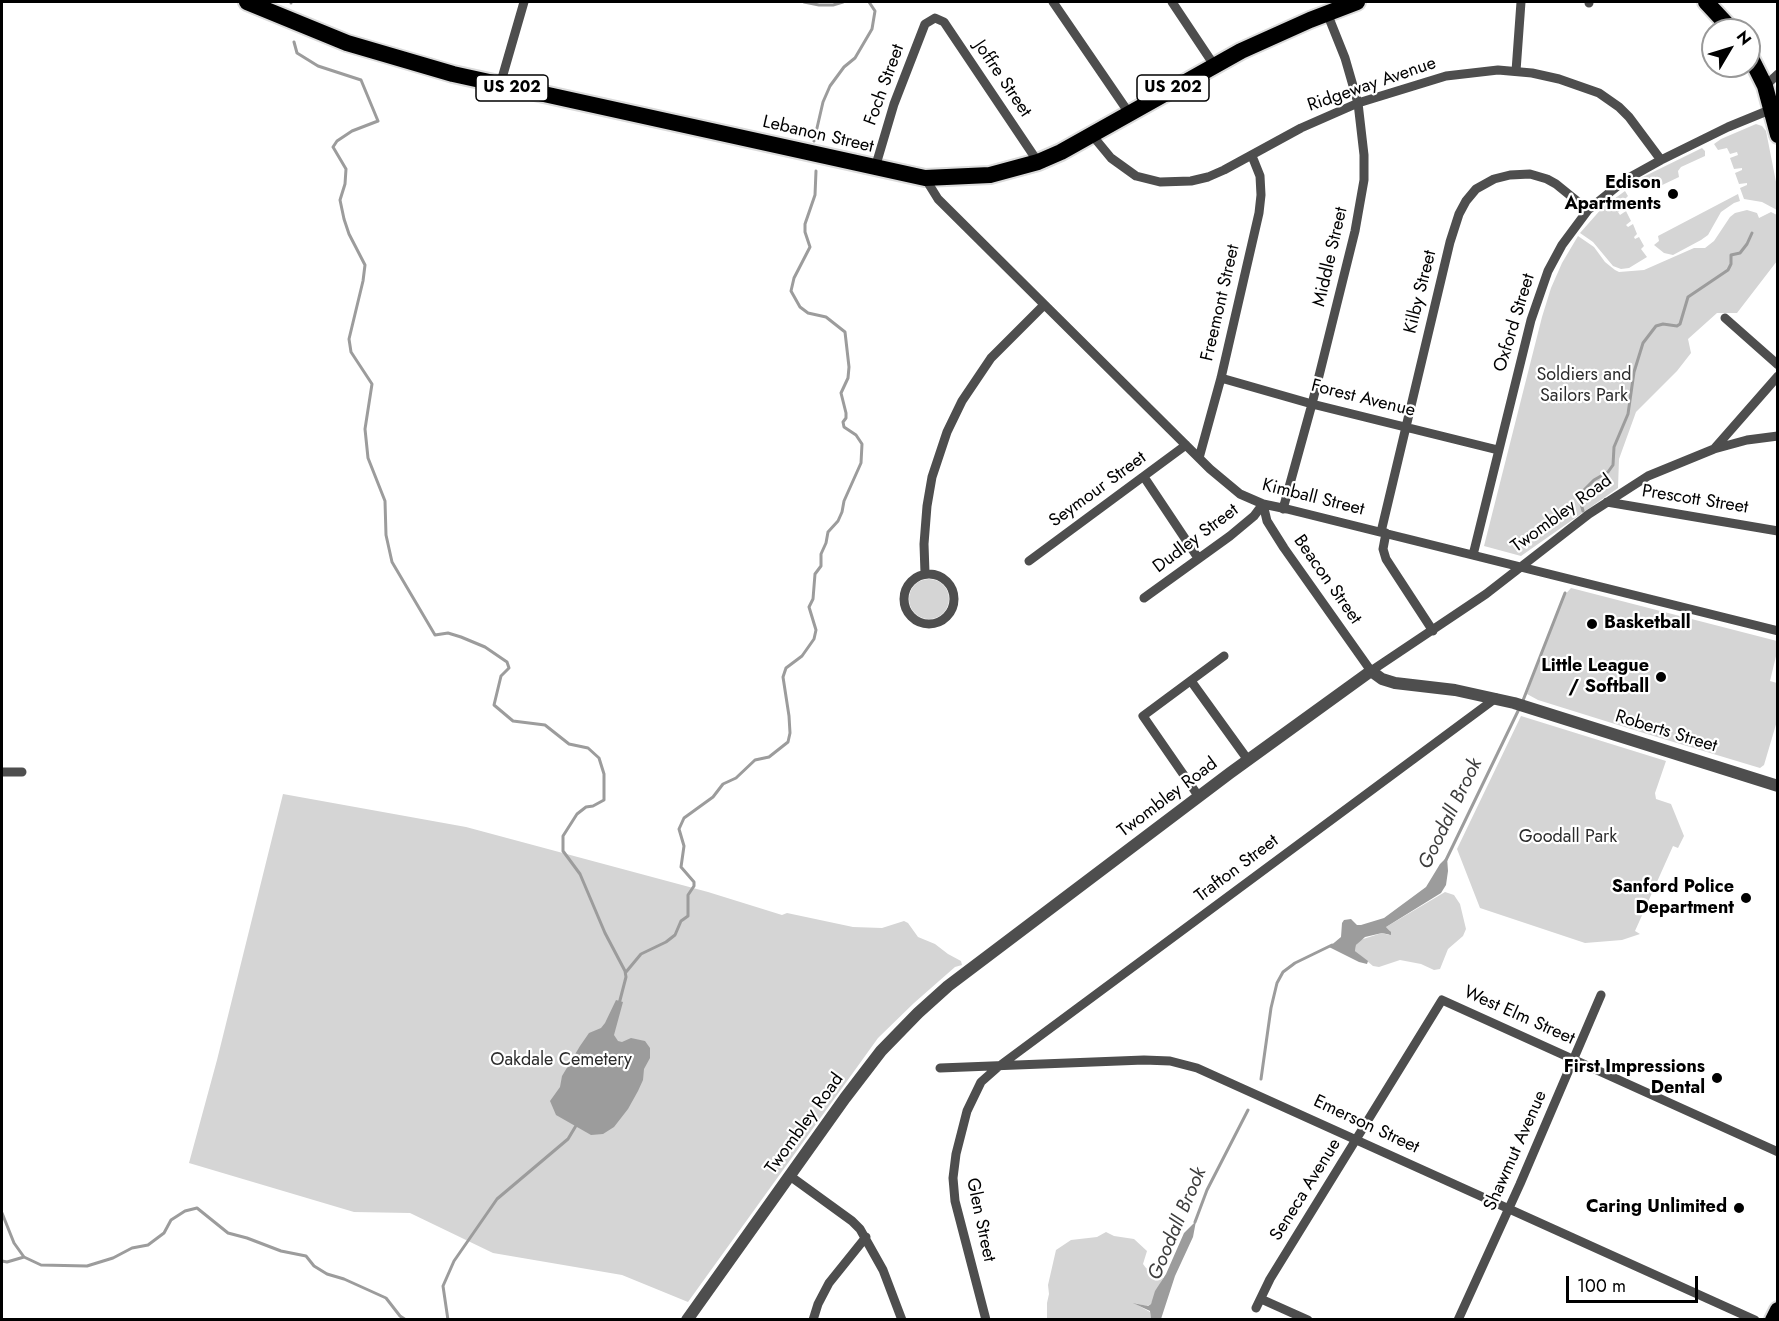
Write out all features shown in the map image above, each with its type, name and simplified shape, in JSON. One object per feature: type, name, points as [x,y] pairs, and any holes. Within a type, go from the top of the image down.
[{"type":"highway","name":"Lebanon Street","points":[[247,2],[347,43],[422,66],[925,178],[990,175],[1038,162],[1092,135],[1214,65],[1266,39],[1357,2]]},
{"type":"highway","points":[[1706,2],[1721,18]]},
{"type":"highway","points":[[1761,78],[1777,132]]},
{"type":"highway","points":[[1773,1320],[1778,1310]]},
{"type":"street","points":[[500,85],[524,2]]},
{"type":"street","points":[[1053,2],[1129,113]]},
{"type":"street","points":[[1172,2],[1214,65]]},
{"type":"street","points":[[1516,71],[1521,2]]},
{"type":"street","name":"Middle Street","points":[[1283,509],[1312,404],[1362,196],[1364,155],[1358,103],[1345,58],[1327,13]]},
{"type":"street","name":"Joffre Street","points":[[935,18],[944,22],[1038,162]]},
{"type":"street","name":"Foch Street","points":[[875,168],[894,105],[925,24],[935,18]]},
{"type":"street","name":"Ridgeway Avenue","points":[[1092,135],[1111,158],[1129,172],[1143,179],[1179,182],[1208,177],[1252,156],[1301,128],[1358,103],[1451,75],[1485,71],[1516,71],[1575,83],[1610,100],[1629,117],[1661,160]]},
{"type":"street","points":[[1765,86],[1778,74]]},
{"type":"street","name":"Oxford Street","points":[[1473,555],[1531,321],[1544,280],[1562,245],[1588,210],[1625,180],[1728,127],[1772,110]]},
{"type":"street","name":"Freemont Street","points":[[1198,458],[1221,378],[1261,203],[1260,176],[1252,156]]},
{"type":"street","name":"Kilby Street","points":[[1433,631],[1386,559],[1383,549],[1383,532],[1405,427],[1459,214],[1471,194],[1494,179],[1530,174],[1556,184],[1588,210]]},
{"type":"street","name":"Kimball Street","points":[[925,178],[938,199],[1233,490],[1263,504],[1778,631]]},
{"type":"street","points":[[926,573],[924,544],[927,506],[932,477],[947,432],[962,401],[991,358],[1044,305]]},
{"type":"street","points":[[1725,318],[1778,365]]},
{"type":"street","points":[[1714,449],[1778,376]]},
{"type":"street","name":"Forest Avenue","points":[[1221,378],[1312,404],[1498,450]]},
{"type":"street","name":"Twombley Road","points":[[687,1320],[881,1051],[918,1012],[948,986],[1248,760],[1371,671],[1486,594],[1607,502],[1648,476],[1714,449],[1778,436]]},
{"type":"street","name":"Seymour Street","points":[[1029,561],[1186,445]]},
{"type":"street","points":[[1144,477],[1198,558]]},
{"type":"street","name":"Prescott Street","points":[[1607,502],[1778,531]]},
{"type":"street","name":"Dudley Street","points":[[1144,598],[1254,516],[1263,504]]},
{"type":"street","name":"Beacon Street","points":[[1263,504],[1267,521],[1284,548],[1371,671]]},
{"type":"street","points":[[926,573],[944,579],[951,586],[954,596],[953,605],[948,614],[941,621],[931,624],[921,623],[912,618],[906,611],[903,601],[909,584],[926,573]]},
{"type":"street","points":[[1199,797],[1143,716],[1224,656]]},
{"type":"street","name":"Roberts Street","points":[[1371,671],[1382,679],[1395,683],[1455,690],[1514,703],[1778,786]]},
{"type":"street","points":[[1191,681],[1248,760]]},
{"type":"street","name":"Trafton Street","points":[[998,1066],[1496,698]]},
{"type":"street","points":[[2,772],[22,772]]},
{"type":"street","name":"Shawmut Avenue","points":[[1458,1320],[1575,1059],[1601,995]]},
{"type":"street","name":"West Elm Street","points":[[1442,1000],[1778,1152]]},
{"type":"street","name":"Seneca Avenue","points":[[1308,1320],[1258,1303],[1442,1000]]},
{"type":"street","name":"Emerson Street","points":[[940,1068],[1144,1060],[1179,1063],[1206,1071],[1755,1320]]},
{"type":"street","name":"Glen Street","points":[[986,1320],[955,1201],[952,1178],[960,1134],[970,1104],[981,1082],[998,1066]]},
{"type":"street","points":[[790,1176],[852,1221],[866,1237],[883,1270],[902,1320]]},
{"type":"street","points":[[813,1320],[829,1283],[866,1237]]},
{"type":"green space","points":[[1756,124],[1762,126],[1766,131],[1777,187],[1777,210],[1762,202],[1744,199],[1740,188],[1747,183],[1739,184],[1735,173],[1742,168],[1734,169],[1730,158],[1738,155],[1737,152],[1730,154],[1727,148],[1718,150],[1714,144]]},
{"type":"green space","points":[[1702,148],[1705,156],[1681,167],[1678,171],[1679,177],[1656,188],[1648,184],[1639,189],[1635,187],[1634,183],[1643,177]]},
{"type":"green space","points":[[1625,191],[1628,196],[1622,202],[1625,208],[1618,212],[1620,215],[1626,211],[1631,221],[1626,225],[1628,227],[1633,224],[1637,234],[1634,237],[1635,239],[1639,237],[1644,246],[1641,249],[1647,257],[1629,268],[1621,269],[1613,266],[1593,242],[1580,233],[1603,207]]},
{"type":"green space","points":[[1738,194],[1740,201],[1721,212],[1708,235],[1701,240],[1673,255],[1664,253],[1654,245],[1659,241],[1658,236]]},
{"type":"green space","name":"Soldiers and Sailors Park","points":[[1747,210],[1757,213],[1759,218],[1771,212],[1777,215],[1777,261],[1737,313],[1717,313],[1688,339],[1691,353],[1677,371],[1636,412],[1619,459],[1618,488],[1521,556],[1484,546],[1542,317],[1562,263],[1578,236],[1594,247],[1605,262],[1615,270],[1619,272],[1644,270],[1694,248],[1705,248],[1714,241],[1730,217]]},
{"type":"green space","points":[[929,579],[937,580],[943,585],[948,591],[948,607],[943,613],[937,618],[929,619],[921,618],[915,613],[910,607],[909,599],[910,591],[915,585],[921,580]]},
{"type":"green space","points":[[1571,588],[1777,641],[1777,652],[1770,681],[1777,683],[1777,721],[1764,765],[1760,768],[1538,700],[1527,694],[1562,598]]},
{"type":"green space","name":"Goodall Park","points":[[1521,716],[1666,761],[1655,793],[1656,799],[1671,804],[1684,836],[1678,848],[1673,846],[1635,931],[1640,934],[1622,940],[1585,943],[1480,908],[1457,849]]},
{"type":"green space","name":"Oakdale Cemetery","points":[[283,794],[466,827],[708,892],[782,915],[787,913],[853,927],[882,928],[904,921],[918,937],[935,944],[961,961],[962,965],[955,967],[878,1038],[688,1302],[622,1275],[493,1253],[410,1213],[354,1212],[189,1163]]},
{"type":"green space","points":[[1445,892],[1454,895],[1460,904],[1466,929],[1463,936],[1448,949],[1440,969],[1434,970],[1421,964],[1400,960],[1379,967],[1373,966],[1355,951],[1360,940],[1382,933],[1389,935],[1390,931],[1386,927]]},
{"type":"green space","points":[[1106,1232],[1114,1236],[1134,1239],[1147,1251],[1143,1264],[1163,1278],[1151,1304],[1147,1306],[1134,1303],[1150,1312],[1151,1319],[1047,1320],[1048,1285],[1056,1250],[1071,1240],[1097,1237]]},
{"type":"shaded area","points":[[1447,857],[1446,885],[1441,893],[1386,927],[1391,935],[1382,933],[1365,937],[1356,945],[1355,951],[1368,961],[1367,964],[1329,947],[1341,937],[1344,920],[1351,919],[1357,925],[1361,925],[1384,918],[1426,887]]},
{"type":"shaded area","points":[[616,1000],[623,1002],[614,1035],[618,1041],[622,1042],[631,1038],[645,1041],[650,1048],[650,1058],[644,1069],[643,1080],[628,1109],[614,1127],[603,1134],[591,1135],[556,1115],[550,1101],[560,1087],[562,1076],[580,1046],[589,1033],[601,1028],[605,1023]]},
{"type":"shaded area","points":[[1196,1221],[1193,1237],[1175,1276],[1161,1319],[1151,1319],[1150,1311],[1133,1303],[1148,1306],[1151,1304],[1155,1291],[1166,1274],[1184,1233]]},
{"type":"waterway","points":[[804,2],[819,5],[843,2]]},
{"type":"waterway","points":[[814,141],[823,102],[830,86],[844,67],[855,58],[872,29],[875,11],[869,2]]},
{"type":"waterway","points":[[294,42],[297,53],[318,66],[361,80],[378,121],[352,131],[337,141],[333,147],[346,169],[345,184],[340,200],[344,219],[365,265],[349,339],[351,352],[372,384],[365,429],[368,458],[385,501],[386,535],[392,562],[435,635],[448,633],[461,637],[485,647],[507,662],[509,668],[501,676],[494,705],[513,721],[545,725],[569,744],[588,748],[599,758],[604,774],[604,800],[586,807],[577,814],[563,836],[563,851],[580,874],[605,933],[625,971],[626,977],[619,1004]]},
{"type":"waterway","points":[[626,972],[641,954],[675,935],[681,921],[688,916],[688,895],[694,882],[681,867],[684,846],[679,829],[684,818],[713,797],[723,784],[736,778],[755,760],[769,757],[788,742],[789,716],[783,677],[786,668],[802,656],[814,639],[816,630],[809,607],[813,599],[815,574],[821,566],[821,554],[828,532],[838,521],[861,463],[862,444],[856,435],[844,427],[843,422],[846,413],[841,393],[848,378],[849,367],[845,332],[826,317],[808,313],[800,307],[791,291],[794,278],[810,247],[805,224],[815,195],[816,171]]},
{"type":"waterway","name":"Goodall Brook","points":[[1583,511],[1580,500],[1582,492],[1594,480],[1608,472],[1613,465],[1614,447],[1628,414],[1634,372],[1643,343],[1656,326],[1680,324],[1688,297],[1728,270],[1731,255],[1740,253],[1752,233]]},
{"type":"waterway","name":"Goodall Brook","points":[[1522,703],[1565,593]]},
{"type":"waterway","name":"Goodall Brook","points":[[1446,860],[1519,709]]},
{"type":"waterway","name":"Goodall Brook","points":[[1261,1079],[1271,1008],[1277,983],[1283,972],[1295,963],[1332,945]]},
{"type":"waterway","name":"Goodall Brook","points":[[1195,1222],[1207,1190],[1248,1110]]},
{"type":"waterway","points":[[448,1320],[443,1286],[454,1261],[497,1199],[568,1139],[577,1124]]},
{"type":"waterway","points":[[2,1213],[14,1243],[24,1257],[41,1265],[87,1266],[113,1258],[132,1248],[148,1245],[164,1233],[171,1220],[185,1211],[197,1208],[228,1233],[281,1251],[306,1256],[314,1266],[327,1274],[386,1298],[406,1320]]},
{"type":"waterway","points":[[2,1261],[7,1262],[24,1257]]},
{"type":"place","name":"Edison Apartments","points":[[1673,194]]},
{"type":"place","name":"Basketball","points":[[1592,624]]},
{"type":"place","name":"Little League / Softball","points":[[1661,677]]},
{"type":"place","name":"Sanford Police Department","points":[[1746,898]]},
{"type":"place","name":"First Impressions Dental","points":[[1717,1078]]},
{"type":"place","name":"Caring Unlimited","points":[[1739,1208]]}]
